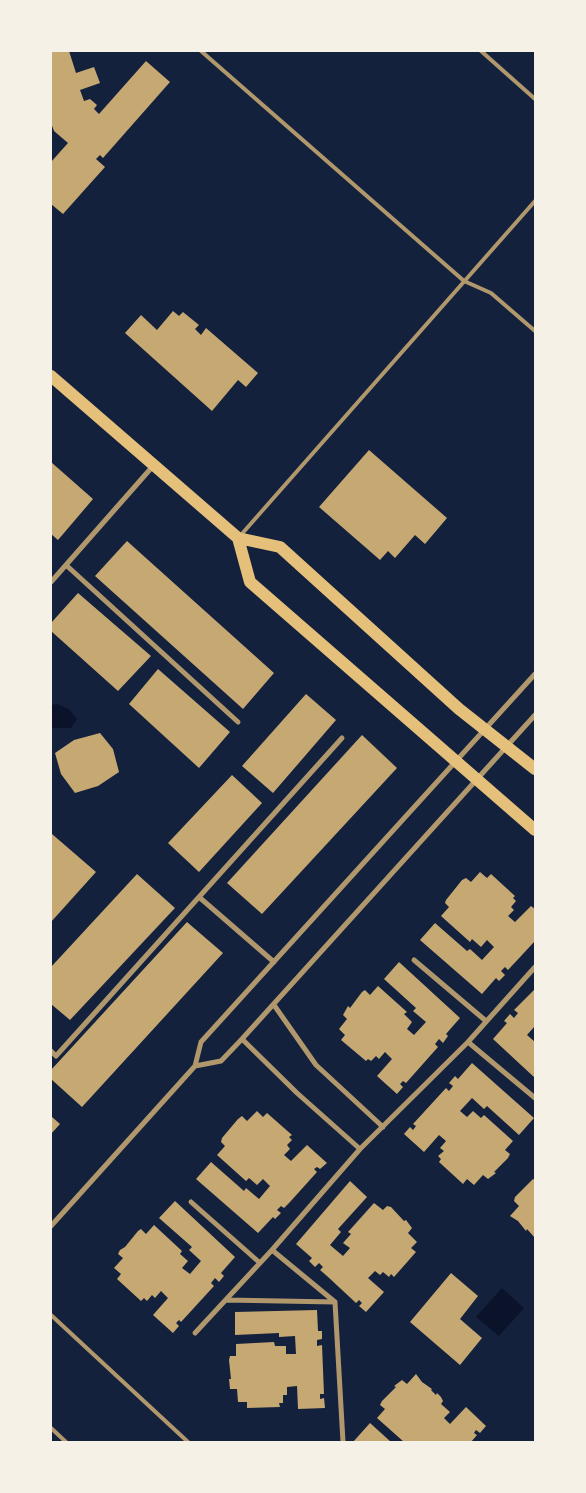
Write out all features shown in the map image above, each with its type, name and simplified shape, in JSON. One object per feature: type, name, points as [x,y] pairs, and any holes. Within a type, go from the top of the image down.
[{"type":"main road","points":[[51,376],[238,538],[280,547],[485,729],[535,769]]},
{"type":"main road","points":[[238,538],[250,582],[535,830]]},
{"type":"street","points":[[51,582],[154,465]]},
{"type":"street","points":[[66,565],[238,722]]},
{"type":"street","points":[[51,1226],[194,1066],[201,1042],[535,674]]},
{"type":"street","points":[[194,1066],[221,1061],[242,1040],[274,1006],[294,980],[535,716]]},
{"type":"street","points":[[51,1051],[56,1056],[342,738]]},
{"type":"street","points":[[199,897],[274,962]]},
{"type":"street","points":[[414,960],[486,1021]]},
{"type":"street","points":[[195,1333],[272,1250],[360,1149],[468,1042],[535,967]]},
{"type":"street","points":[[274,1006],[316,1065],[383,1127]]},
{"type":"street","points":[[242,1040],[297,1094],[360,1149]]},
{"type":"street","points":[[468,1042],[535,1098]]},
{"type":"street","points":[[191,1202],[260,1263]]},
{"type":"street","points":[[272,1250],[335,1302],[343,1442]]},
{"type":"street","points":[[226,1300],[335,1302]]},
{"type":"lane","points":[[201,51],[464,281],[491,293],[535,331]]},
{"type":"lane","points":[[481,51],[535,99]]},
{"type":"lane","points":[[238,538],[535,200]]},
{"type":"lane","points":[[51,1315],[188,1442]]},
{"type":"lane","points":[[51,1428],[66,1442]]},
{"type":"water","points":[[57,704],[69,709],[77,719],[71,728],[51,728],[51,705]]},
{"type":"water","points":[[502,1288],[524,1308],[499,1336],[476,1317]]},
{"type":"building","points":[[51,51],[69,51],[76,73],[94,67],[100,83],[80,90],[84,101],[90,99],[97,105],[94,109],[99,114],[146,61],[170,82],[103,158],[100,155],[96,159],[105,167],[63,214],[51,204],[51,162],[68,143],[54,131],[51,123]]},
{"type":"building","points":[[173,311],[179,316],[183,312],[199,325],[195,329],[201,335],[206,328],[258,373],[246,387],[238,380],[212,411],[125,333],[141,315],[157,330]]},
{"type":"building","points":[[369,450],[447,518],[425,544],[415,535],[395,558],[388,551],[380,560],[319,507]]},
{"type":"building","points":[[51,462],[93,499],[58,540],[51,534]]},
{"type":"building","points":[[127,541],[274,673],[243,709],[95,576]]},
{"type":"building","points":[[78,593],[151,656],[118,691],[51,631],[51,623]]},
{"type":"building","points":[[158,669],[230,732],[199,768],[129,704]]},
{"type":"building","points":[[306,694],[336,720],[273,793],[242,766]]},
{"type":"building","points":[[100,733],[113,749],[119,772],[98,786],[75,793],[61,774],[55,753],[74,740]]},
{"type":"building","points":[[362,735],[397,768],[262,914],[227,883]]},
{"type":"building","points":[[232,775],[262,803],[199,872],[168,843]]},
{"type":"building","points":[[51,835],[96,872],[51,922]]},
{"type":"building","points":[[480,872],[487,878],[491,874],[515,896],[513,898],[516,901],[511,907],[514,910],[508,916],[515,922],[531,906],[535,909],[535,941],[508,970],[505,967],[501,971],[505,975],[499,981],[496,978],[482,994],[420,940],[435,923],[467,951],[470,949],[482,960],[494,947],[487,940],[481,947],[472,939],[470,942],[441,916],[449,907],[445,903],[446,900],[462,880],[466,878],[471,882]]},
{"type":"building","points":[[137,874],[175,908],[70,1020],[51,1004],[51,967]]},
{"type":"building","points":[[187,922],[223,953],[82,1107],[51,1079],[51,1070]]},
{"type":"building","points":[[399,962],[460,1018],[446,1034],[448,1036],[443,1043],[439,1039],[435,1044],[438,1047],[406,1083],[403,1081],[400,1084],[403,1087],[397,1094],[377,1076],[392,1059],[385,1052],[379,1059],[376,1056],[371,1061],[368,1059],[366,1061],[341,1040],[345,1035],[339,1029],[347,1019],[343,1015],[348,1006],[350,1008],[365,990],[370,995],[378,986],[407,1012],[404,1014],[412,1022],[407,1029],[414,1035],[426,1022],[413,1011],[416,1008],[384,979]]},
{"type":"building","points":[[535,989],[535,1026],[527,1035],[535,1042],[535,1078],[493,1039],[507,1023],[504,1021],[510,1014],[514,1018],[518,1013],[514,1010]]},
{"type":"building","points":[[472,1063],[534,1118],[519,1135],[487,1106],[484,1109],[472,1098],[460,1111],[467,1117],[473,1111],[481,1118],[484,1115],[513,1141],[505,1150],[510,1154],[508,1158],[494,1172],[496,1173],[488,1179],[483,1175],[474,1185],[467,1179],[463,1184],[439,1162],[441,1159],[438,1156],[444,1151],[440,1148],[446,1141],[439,1135],[424,1152],[404,1134],[410,1127],[413,1130],[416,1126],[413,1124],[446,1088],[449,1091],[453,1086],[449,1083],[455,1076],[458,1079]]},
{"type":"building","points":[[257,1111],[263,1117],[267,1113],[292,1135],[289,1137],[292,1140],[287,1145],[290,1149],[284,1155],[291,1161],[307,1145],[327,1163],[320,1169],[317,1167],[314,1169],[317,1172],[284,1208],[281,1206],[277,1210],[281,1213],[275,1219],[273,1217],[258,1233],[196,1179],[211,1162],[244,1191],[246,1188],[259,1199],[270,1186],[263,1179],[257,1185],[249,1178],[246,1181],[217,1155],[225,1146],[221,1142],[222,1138],[238,1119],[242,1116],[247,1121]]},
{"type":"building","points":[[51,1116],[60,1124],[51,1134]]},
{"type":"building","points":[[533,1179],[535,1180],[535,1238],[518,1221],[510,1216],[519,1206],[514,1201],[515,1197]]},
{"type":"building","points":[[350,1181],[367,1197],[338,1229],[341,1232],[330,1245],[343,1256],[350,1248],[343,1243],[351,1234],[348,1232],[374,1203],[383,1210],[387,1206],[391,1207],[404,1221],[406,1220],[412,1228],[408,1233],[417,1242],[411,1248],[416,1252],[394,1277],[391,1274],[389,1277],[383,1272],[380,1275],[375,1271],[368,1278],[384,1292],[366,1312],[359,1306],[362,1303],[359,1300],[356,1303],[320,1270],[323,1267],[319,1263],[315,1267],[309,1261],[312,1258],[296,1244]]},
{"type":"building","points":[[175,1201],[235,1257],[221,1273],[224,1276],[219,1282],[215,1278],[211,1283],[214,1286],[181,1322],[179,1320],[176,1323],[179,1326],[173,1333],[153,1315],[168,1298],[161,1291],[155,1298],[152,1295],[147,1301],[144,1298],[141,1301],[117,1279],[121,1274],[114,1268],[123,1258],[118,1254],[120,1250],[125,1247],[138,1231],[141,1229],[146,1234],[154,1225],[182,1251],[180,1254],[188,1261],[182,1268],[190,1274],[201,1261],[189,1250],[192,1247],[159,1218]]},
{"type":"building","points":[[451,1273],[478,1296],[460,1319],[482,1338],[460,1365],[410,1322]]},
{"type":"building","points":[[317,1310],[318,1331],[322,1331],[322,1339],[317,1340],[317,1346],[322,1345],[324,1394],[320,1394],[320,1399],[324,1398],[325,1408],[298,1409],[297,1386],[287,1387],[287,1395],[283,1395],[283,1403],[279,1403],[280,1407],[247,1408],[247,1402],[238,1402],[237,1389],[230,1389],[229,1379],[231,1379],[229,1360],[230,1356],[236,1356],[236,1344],[274,1342],[275,1346],[286,1346],[286,1354],[296,1354],[295,1336],[279,1337],[279,1333],[235,1335],[235,1312]]},
{"type":"building","points":[[416,1374],[436,1395],[437,1393],[441,1397],[443,1401],[441,1404],[450,1412],[444,1418],[450,1424],[466,1407],[486,1426],[480,1433],[476,1430],[474,1433],[477,1435],[471,1442],[404,1442],[377,1418],[385,1409],[380,1405],[382,1401],[396,1387],[394,1386],[402,1380],[407,1384]]},
{"type":"building","points":[[370,1423],[391,1442],[353,1442]]}]
